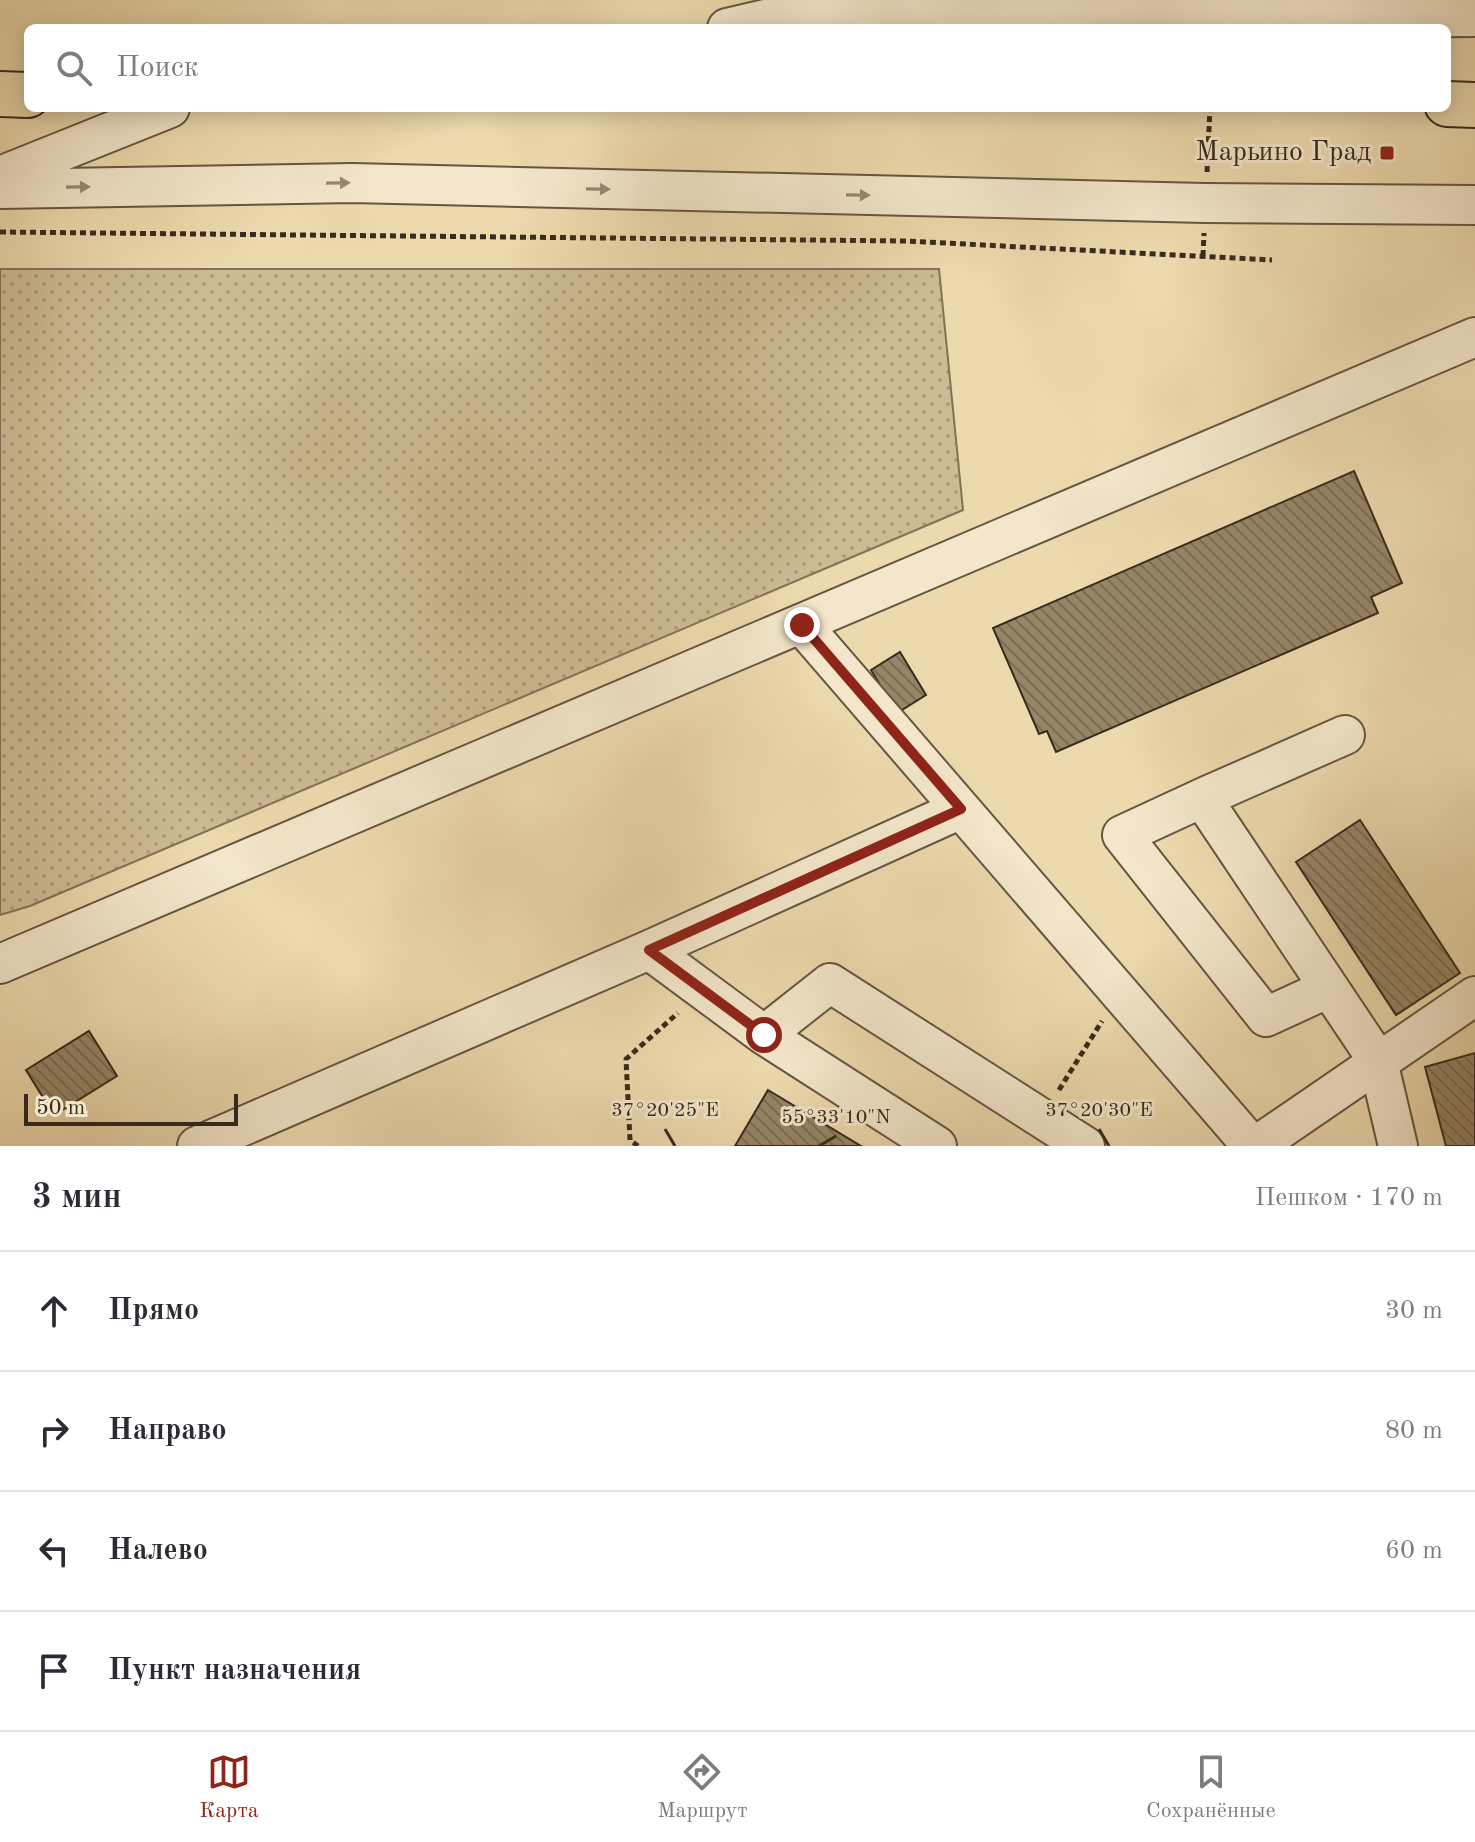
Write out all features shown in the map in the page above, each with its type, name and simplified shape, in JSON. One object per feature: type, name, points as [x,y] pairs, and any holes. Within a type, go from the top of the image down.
[{"type":"main road","points":[[0,94],[24,95]]},
{"type":"main road","points":[[1451,104],[1475,105]]},
{"type":"street","points":[[744,24],[791,13],[1213,19],[1397,9],[1475,17]]},
{"type":"street","points":[[0,176],[160,112]]},
{"type":"street","points":[[0,189],[352,183],[1174,202],[1475,205]]},
{"type":"street","points":[[0,964],[1475,337]]},
{"type":"street","points":[[802,625],[1254,1146],[1475,996]]},
{"type":"street","points":[[1329,988],[1266,1017],[1122,835],[1345,735]]},
{"type":"street","points":[[1202,798],[1378,1061],[1398,1146]]},
{"type":"street","points":[[197,1146],[246,1136],[961,809]]},
{"type":"street","points":[[649,950],[764,1035],[937,1146]]},
{"type":"street","points":[[764,1035],[830,983],[1085,1146]]},
{"type":"path","points":[[0,232],[906,241],[1272,260]]},
{"type":"path","points":[[638,1146],[630,1140],[626,1059],[703,991]]},
{"type":"path","points":[[1042,1119],[1103,1019]]},
{"type":"shaded area","points":[[0,269],[939,269],[963,510],[30,906],[0,915]]},
{"type":"building","points":[[1354,471],[1402,583],[1371,597],[1378,613],[1056,752],[1047,731],[1039,734],[993,628]]},
{"type":"building","points":[[900,652],[926,695],[897,713],[871,670]]},
{"type":"building","points":[[1360,820],[1460,973],[1396,1015],[1296,862]]},
{"type":"building","points":[[89,1031],[117,1076],[54,1115],[26,1070]]},
{"type":"building","points":[[1475,1053],[1475,1146],[1446,1146],[1425,1067]]},
{"type":"building","points":[[768,1090],[861,1146],[735,1146]]},
{"type":"place","name":"Марьино Град","points":[[1387,153]]},
{"type":"route","points":[[764,1035],[649,950],[961,809],[802,625]]}]
